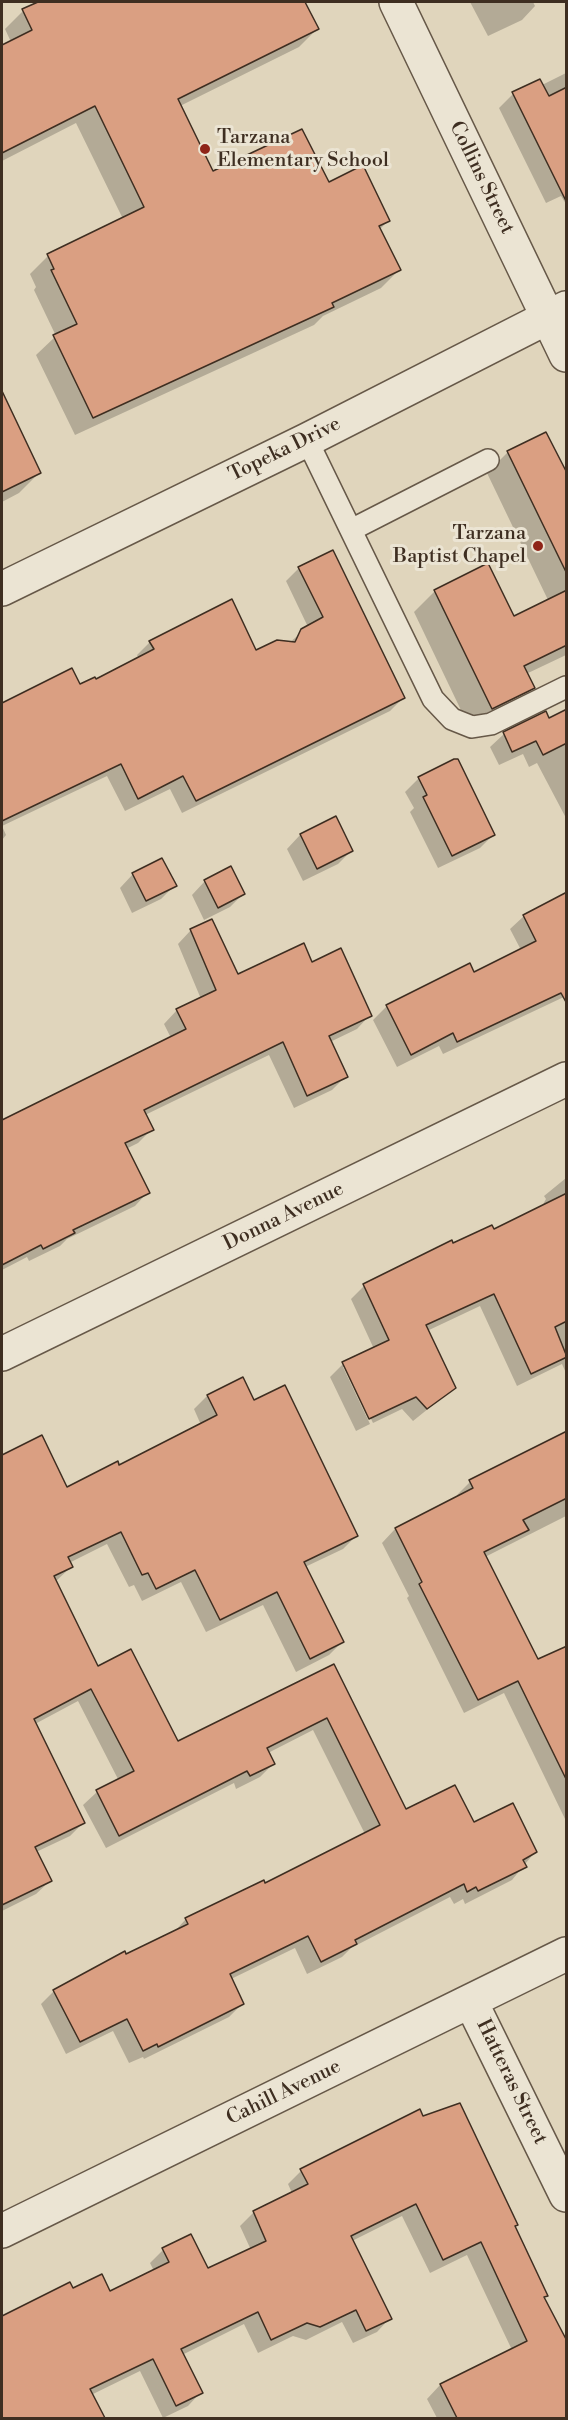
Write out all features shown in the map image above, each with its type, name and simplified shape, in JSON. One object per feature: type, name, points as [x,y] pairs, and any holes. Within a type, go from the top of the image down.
[{"type":"street","name":"Collins Street","points":[[396,2],[558,313],[567,355]]},
{"type":"street","name":"Topeka Drive","points":[[2,589],[307,440],[558,313]]},
{"type":"street","name":"Donna Avenue","points":[[2,1354],[567,1079]]},
{"type":"street","name":"Cahill Avenue","points":[[2,2231],[567,1954]]},
{"type":"street","name":"Hatteras Street","points":[[471,2002],[567,2195]]},
{"type":"lane","points":[[307,440],[433,699],[452,719],[472,728],[491,724],[567,687]]},
{"type":"lane","points":[[351,530],[488,460]]},
{"type":"building","points":[[38,2],[305,2],[319,29],[178,99],[213,171],[302,129],[329,182],[363,165],[390,221],[379,226],[401,270],[332,303],[334,307],[93,418],[53,335],[77,324],[51,270],[54,269],[47,254],[144,207],[95,106],[2,153],[2,45],[32,30],[22,9]]},
{"type":"building","points":[[540,79],[549,96],[567,87],[567,203],[512,92]]},
{"type":"building","points":[[2,391],[41,473],[2,492]]},
{"type":"building","points":[[546,432],[567,473],[567,574],[507,451]]},
{"type":"building","points":[[333,550],[405,698],[196,801],[183,776],[138,799],[121,764],[2,821],[2,703],[72,668],[80,684],[95,677],[96,679],[154,649],[149,641],[232,599],[256,650],[277,640],[295,642],[301,629],[323,617],[298,567]]},
{"type":"building","points":[[488,563],[514,616],[567,590],[567,645],[524,666],[535,688],[492,709],[434,590]]},
{"type":"building","points":[[567,709],[567,743],[543,755],[536,741],[512,752],[503,732],[546,711],[549,718]]},
{"type":"building","points":[[458,759],[495,835],[452,856],[423,797],[427,795],[418,777]]},
{"type":"building","points":[[336,816],[353,851],[317,869],[300,834]]},
{"type":"building","points":[[162,858],[177,886],[146,901],[132,873]]},
{"type":"building","points":[[231,866],[245,894],[218,908],[204,880]]},
{"type":"building","points":[[567,892],[567,1004],[561,993],[457,1042],[453,1033],[411,1055],[386,1005],[470,963],[474,972],[536,941],[523,915]]},
{"type":"building","points":[[212,919],[238,974],[304,943],[312,962],[341,948],[372,1016],[329,1036],[348,1077],[307,1096],[283,1042],[144,1110],[154,1130],[125,1143],[150,1193],[73,1230],[75,1233],[43,1249],[41,1245],[2,1265],[2,1120],[186,1029],[176,1009],[216,990],[190,929]]},
{"type":"building","points":[[567,1193],[567,1321],[555,1327],[567,1357],[531,1374],[494,1294],[426,1325],[456,1388],[427,1409],[416,1397],[369,1419],[342,1362],[389,1340],[363,1284],[452,1240],[453,1243],[492,1225],[494,1229]]},
{"type":"building","points":[[243,1377],[254,1400],[285,1385],[358,1536],[304,1562],[344,1642],[310,1659],[277,1592],[220,1620],[195,1570],[156,1589],[148,1573],[142,1575],[121,1532],[68,1557],[73,1567],[54,1576],[98,1666],[131,1649],[178,1741],[334,1664],[406,1809],[455,1785],[474,1822],[513,1803],[537,1852],[523,1860],[527,1867],[478,1891],[476,1887],[467,1892],[464,1884],[355,1940],[357,1944],[321,1962],[308,1936],[230,1974],[244,2004],[158,2047],[157,2044],[143,2051],[127,2019],[80,2042],[53,1990],[125,1951],[126,1954],[188,1924],[185,1918],[264,1880],[265,1883],[380,1825],[327,1718],[267,1748],[275,1764],[250,1776],[247,1771],[119,1836],[96,1790],[134,1771],[91,1689],[34,1719],[85,1823],[35,1847],[52,1881],[2,1905],[2,1455],[42,1435],[67,1487],[118,1461],[119,1465],[217,1415],[207,1395]]},
{"type":"building","points":[[567,1431],[567,1498],[523,1520],[529,1530],[484,1552],[538,1659],[567,1646],[567,1781],[518,1681],[478,1700],[419,1584],[422,1582],[395,1528],[473,1488],[469,1480]]},
{"type":"building","points":[[460,2103],[518,2225],[515,2226],[548,2296],[544,2297],[567,2341],[567,2418],[457,2418],[440,2384],[527,2341],[481,2242],[443,2260],[416,2204],[351,2236],[392,2319],[366,2331],[356,2310],[320,2327],[307,2323],[271,2340],[258,2312],[181,2349],[203,2393],[176,2406],[153,2359],[90,2389],[105,2418],[2,2418],[2,2316],[70,2282],[73,2288],[102,2274],[110,2291],[169,2262],[162,2248],[191,2234],[208,2268],[266,2241],[253,2211],[308,2184],[300,2169],[420,2109],[423,2116]]},
{"type":"place","name":"Tarzana Elementary School","points":[[205,149]]},
{"type":"place","name":"Tarzana Baptist Chapel","points":[[538,546]]}]
